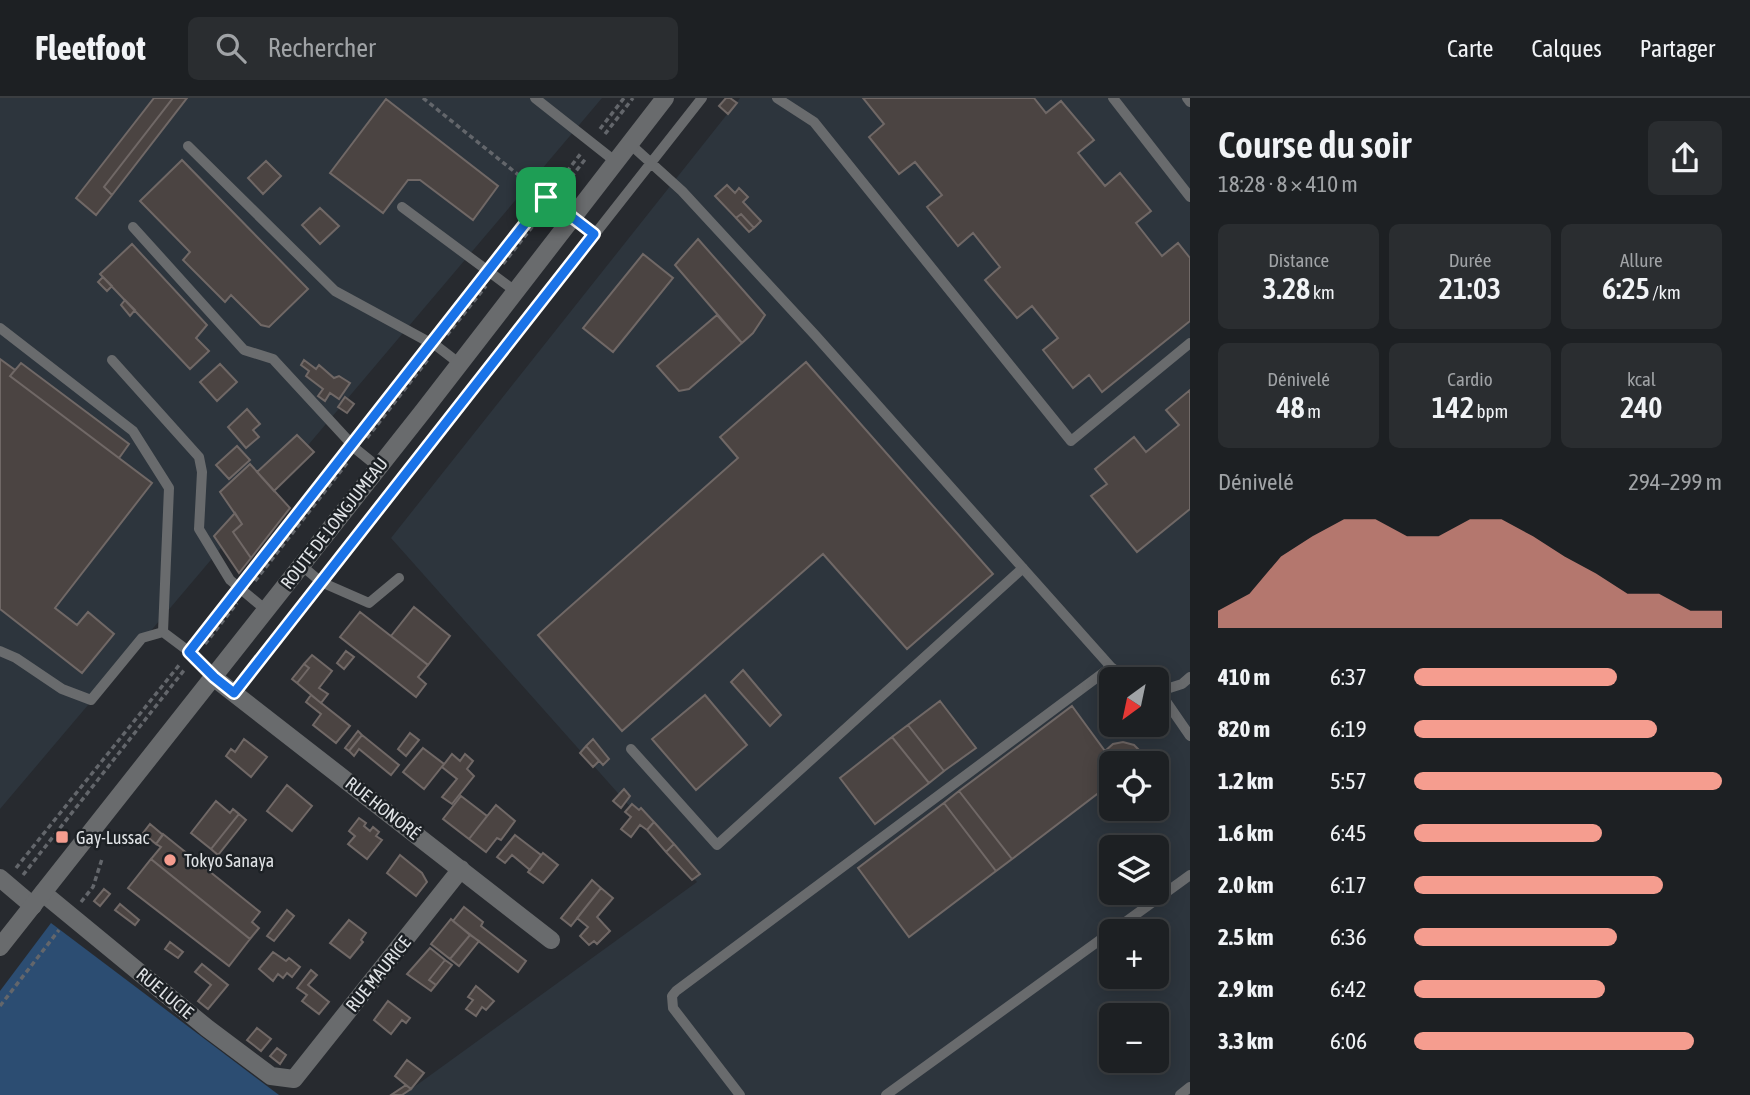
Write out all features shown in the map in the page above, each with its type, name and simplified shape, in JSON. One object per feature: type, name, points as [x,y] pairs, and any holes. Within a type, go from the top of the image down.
[{"type":"street","name":"ROUTE DE LONGJUMEAU","points":[[0,947],[460,364],[665,98]]},
{"type":"street","name":"RUE HONORÉ","points":[[214,677],[551,940]]},
{"type":"street","name":"RUE MAURICE","points":[[294,1079],[461,869]]},
{"type":"street","name":"RUE LUCIE","points":[[6,883],[71,916],[207,1028],[271,1076],[294,1079]]},
{"type":"lane","points":[[535,98],[615,162]]},
{"type":"lane","points":[[234,693],[702,98]]},
{"type":"lane","points":[[777,98],[814,122],[1071,441],[1190,343]]},
{"type":"lane","points":[[1113,98],[1190,197]]},
{"type":"lane","points":[[630,144],[682,191],[805,324],[1111,667]]},
{"type":"lane","points":[[188,146],[335,291],[435,345],[460,364]]},
{"type":"lane","points":[[402,207],[515,291]]},
{"type":"lane","points":[[133,227],[244,349],[273,359],[355,448],[378,467]]},
{"type":"lane","points":[[0,328],[133,431],[169,488],[163,632]]},
{"type":"lane","points":[[112,360],[199,457],[202,472],[199,528],[230,580],[265,610]]},
{"type":"lane","points":[[301,565],[321,582],[369,603],[399,578]]},
{"type":"lane","points":[[631,749],[717,845],[1023,568]]},
{"type":"lane","points":[[0,651],[16,658],[62,689],[91,700],[142,638],[163,632]]},
{"type":"lane","points":[[163,632],[192,654],[214,677]]},
{"type":"lane","points":[[740,1095],[673,1008],[672,996],[676,991],[1099,676]]},
{"type":"lane","points":[[1169,688],[1182,684],[1190,677]]},
{"type":"lane","points":[[1169,706],[1190,736]]},
{"type":"lane","points":[[1130,919],[1190,875]]},
{"type":"lane","points":[[886,1095],[1099,941]]},
{"type":"lane","points":[[1180,1095],[1190,1087]]},
{"type":"path","points":[[423,98],[572,218]]},
{"type":"path","points":[[6,883],[552,201],[624,98]]},
{"type":"path","points":[[492,273],[546,197],[633,98]]},
{"type":"path","points":[[6,883],[355,448]]},
{"type":"path","points":[[0,1006],[93,887],[102,859]]},
{"type":"shaded area","points":[[0,98],[602,98],[0,809]]},
{"type":"shaded area","points":[[740,98],[1190,98],[1190,1095],[403,1095],[697,882],[391,538]]},
{"type":"shaded area","points":[[51,923],[279,1095],[0,1095],[0,991]]},
{"type":"building","points":[[154,98],[173,98],[104,187],[112,195],[96,215],[76,198]]},
{"type":"building","points":[[173,98],[187,98],[112,195],[104,187]]},
{"type":"building","points":[[726,98],[737,103],[728,114],[719,106]]},
{"type":"building","points":[[863,98],[1034,98],[1046,113],[1061,101],[1094,140],[1078,153],[1105,186],[1120,173],[1151,211],[1136,223],[1162,256],[1178,243],[1190,258],[1190,321],[1102,392],[1089,375],[1073,388],[1043,350],[1058,338],[1032,306],[1017,318],[985,280],[1000,267],[973,233],[958,246],[927,207],[942,195],[915,162],[899,174],[869,137],[884,124]]},
{"type":"building","points":[[386,99],[498,186],[473,220],[420,180],[408,180],[383,213],[330,173]]},
{"type":"building","points":[[182,160],[308,289],[269,327],[261,325],[231,295],[225,302],[183,260],[190,252],[140,201]]},
{"type":"building","points":[[266,161],[281,176],[263,194],[248,178]]},
{"type":"building","points":[[727,185],[735,193],[739,188],[748,197],[743,202],[761,221],[754,228],[741,214],[736,218],[715,196]]},
{"type":"building","points":[[320,208],[339,226],[320,244],[302,225]]},
{"type":"building","points":[[741,214],[754,228],[749,232],[736,218]]},
{"type":"building","points":[[698,239],[765,315],[753,333],[742,343],[675,265]]},
{"type":"building","points":[[132,244],[207,325],[196,338],[209,351],[190,369],[100,274]]},
{"type":"building","points":[[643,254],[673,278],[613,352],[583,328]]},
{"type":"building","points":[[103,277],[112,286],[107,291],[98,282]]},
{"type":"building","points":[[125,300],[135,310],[130,316],[121,305]]},
{"type":"building","points":[[717,315],[742,343],[689,389],[679,391],[657,366]]},
{"type":"building","points":[[0,359],[15,370],[10,376],[152,483],[55,608],[77,625],[88,612],[114,634],[82,673],[0,609]]},
{"type":"building","points":[[304,360],[316,369],[319,365],[334,378],[339,376],[350,383],[339,399],[330,393],[325,401],[318,396],[323,389],[306,376],[309,371],[301,365]]},
{"type":"building","points":[[806,362],[993,574],[907,649],[823,554],[622,731],[538,635],[738,458],[720,437]]},
{"type":"building","points":[[21,363],[129,444],[119,458],[10,376]]},
{"type":"building","points":[[220,364],[237,382],[217,401],[200,382]]},
{"type":"building","points":[[1190,390],[1190,509],[1137,552],[1091,496],[1107,484],[1095,469],[1134,437],[1146,452],[1179,425],[1166,410]]},
{"type":"building","points":[[345,397],[354,404],[347,413],[338,407]]},
{"type":"building","points":[[247,409],[260,424],[253,430],[259,437],[246,448],[228,427]]},
{"type":"building","points":[[297,435],[314,452],[274,491],[257,472]]},
{"type":"building","points":[[237,446],[250,460],[229,479],[216,465]]},
{"type":"building","points":[[250,464],[290,508],[251,558],[233,532],[242,524],[220,492]]},
{"type":"building","points":[[235,513],[242,524],[233,532],[251,558],[239,573],[214,536]]},
{"type":"building","points":[[414,607],[450,636],[428,665],[391,636]]},
{"type":"building","points":[[360,612],[428,665],[418,677],[426,684],[416,697],[340,637]]},
{"type":"building","points":[[346,651],[354,657],[344,669],[337,663]]},
{"type":"building","points":[[312,655],[332,671],[319,688],[328,694],[321,703],[297,683],[309,668],[304,664]]},
{"type":"building","points":[[304,664],[309,668],[297,683],[292,679]]},
{"type":"building","points":[[743,670],[781,715],[770,726],[731,682]]},
{"type":"building","points":[[311,695],[350,726],[336,743],[313,725],[321,714],[306,702]]},
{"type":"building","points":[[705,695],[747,745],[696,790],[652,739]]},
{"type":"building","points":[[940,701],[976,748],[944,771],[908,725]]},
{"type":"building","points":[[1072,706],[1105,751],[1099,751],[1099,793],[1012,859],[959,791]]},
{"type":"building","points":[[908,725],[944,771],[929,783],[892,737]]},
{"type":"building","points":[[358,731],[362,735],[349,751],[345,748]]},
{"type":"building","points":[[410,733],[419,740],[406,756],[398,749]]},
{"type":"building","points":[[362,735],[399,765],[391,775],[359,749],[354,756],[349,751]]},
{"type":"building","points":[[892,737],[929,783],[875,824],[840,778]]},
{"type":"building","points":[[244,739],[267,757],[251,777],[226,756],[231,749],[235,752]]},
{"type":"building","points":[[593,739],[609,759],[603,765],[586,746]]},
{"type":"building","points":[[1123,742],[1134,745],[1140,751],[1105,751],[1113,744]]},
{"type":"building","points":[[586,746],[599,761],[593,767],[580,753]]},
{"type":"building","points":[[423,748],[444,764],[424,789],[403,772]]},
{"type":"building","points":[[452,754],[460,761],[465,754],[473,761],[467,769],[474,776],[452,804],[442,797],[457,779],[442,767]]},
{"type":"building","points":[[287,785],[312,806],[292,831],[267,811]]},
{"type":"building","points":[[624,789],[630,796],[621,808],[613,801]]},
{"type":"building","points":[[959,791],[1012,859],[996,871],[944,803]]},
{"type":"building","points":[[461,796],[487,816],[469,839],[443,819]]},
{"type":"building","points":[[216,801],[230,813],[233,809],[239,814],[211,849],[191,833]]},
{"type":"building","points":[[944,803],[996,871],[909,937],[858,868]]},
{"type":"building","points":[[632,804],[639,810],[641,808],[654,822],[647,830],[640,825],[631,837],[621,829],[631,817],[625,812]]},
{"type":"building","points":[[496,805],[515,821],[501,840],[497,838],[486,852],[469,839]]},
{"type":"building","points":[[239,814],[246,820],[218,855],[211,849]]},
{"type":"building","points":[[359,818],[366,823],[364,826],[370,831],[373,827],[379,832],[376,836],[382,840],[367,859],[348,844],[355,836],[349,831]]},
{"type":"building","points":[[654,822],[674,844],[666,852],[647,830]]},
{"type":"building","points":[[150,824],[163,835],[156,844],[143,833]]},
{"type":"building","points":[[163,834],[260,912],[252,922],[259,928],[250,939],[151,859],[161,847],[156,844]]},
{"type":"building","points":[[515,835],[541,855],[530,870],[512,855],[505,863],[497,857]]},
{"type":"building","points":[[674,844],[700,874],[692,880],[666,852]]},
{"type":"building","points":[[543,853],[558,865],[543,883],[528,872]]},
{"type":"building","points":[[400,855],[422,873],[427,882],[416,896],[387,873]]},
{"type":"building","points":[[151,859],[250,939],[229,966],[128,888]]},
{"type":"building","points":[[592,880],[601,888],[571,926],[561,918]]},
{"type":"building","points":[[601,888],[613,898],[597,917],[610,931],[597,944],[594,941],[589,945],[580,936],[588,927],[577,918]]},
{"type":"building","points":[[104,889],[110,894],[100,906],[94,901]]},
{"type":"building","points":[[120,904],[139,920],[135,925],[115,910]]},
{"type":"building","points":[[464,907],[483,922],[481,926],[526,961],[518,972],[453,921]]},
{"type":"building","points":[[287,910],[294,916],[274,941],[267,936]]},
{"type":"building","points":[[451,919],[470,935],[450,959],[431,944]]},
{"type":"building","points":[[349,920],[366,933],[361,940],[363,942],[350,958],[330,943]]},
{"type":"building","points":[[470,935],[479,941],[459,966],[450,959]]},
{"type":"building","points":[[170,942],[183,952],[178,958],[165,949]]},
{"type":"building","points":[[430,948],[445,960],[429,980],[436,985],[431,991],[407,974]]},
{"type":"building","points":[[273,952],[286,961],[289,958],[300,967],[292,977],[287,973],[283,978],[278,974],[273,981],[259,969]]},
{"type":"building","points":[[445,960],[452,965],[436,985],[429,980]]},
{"type":"building","points":[[202,964],[228,985],[208,1009],[198,1001],[211,985],[195,972]]},
{"type":"building","points":[[311,970],[317,975],[308,985],[329,1002],[319,1014],[302,1001],[307,995],[297,988]]},
{"type":"building","points":[[476,986],[494,1001],[486,1010],[482,1007],[476,1016],[466,1009],[473,1000],[468,997]]},
{"type":"building","points":[[388,1001],[410,1018],[406,1023],[402,1020],[391,1034],[374,1020]]},
{"type":"building","points":[[257,1028],[271,1039],[261,1051],[247,1040]]},
{"type":"building","points":[[277,1048],[286,1055],[280,1064],[270,1056]]},
{"type":"building","points":[[407,1060],[424,1073],[411,1089],[395,1076]]},
{"type":"building","points":[[406,1085],[411,1089],[402,1095],[391,1095]]},
{"type":"place","name":"Gay-Lussac","points":[[62,837]]},
{"type":"place","name":"Tokyo Sanaya","points":[[170,860]]},
{"type":"route","points":[[546,197],[594,234],[234,693],[189,652],[546,197]]}]
